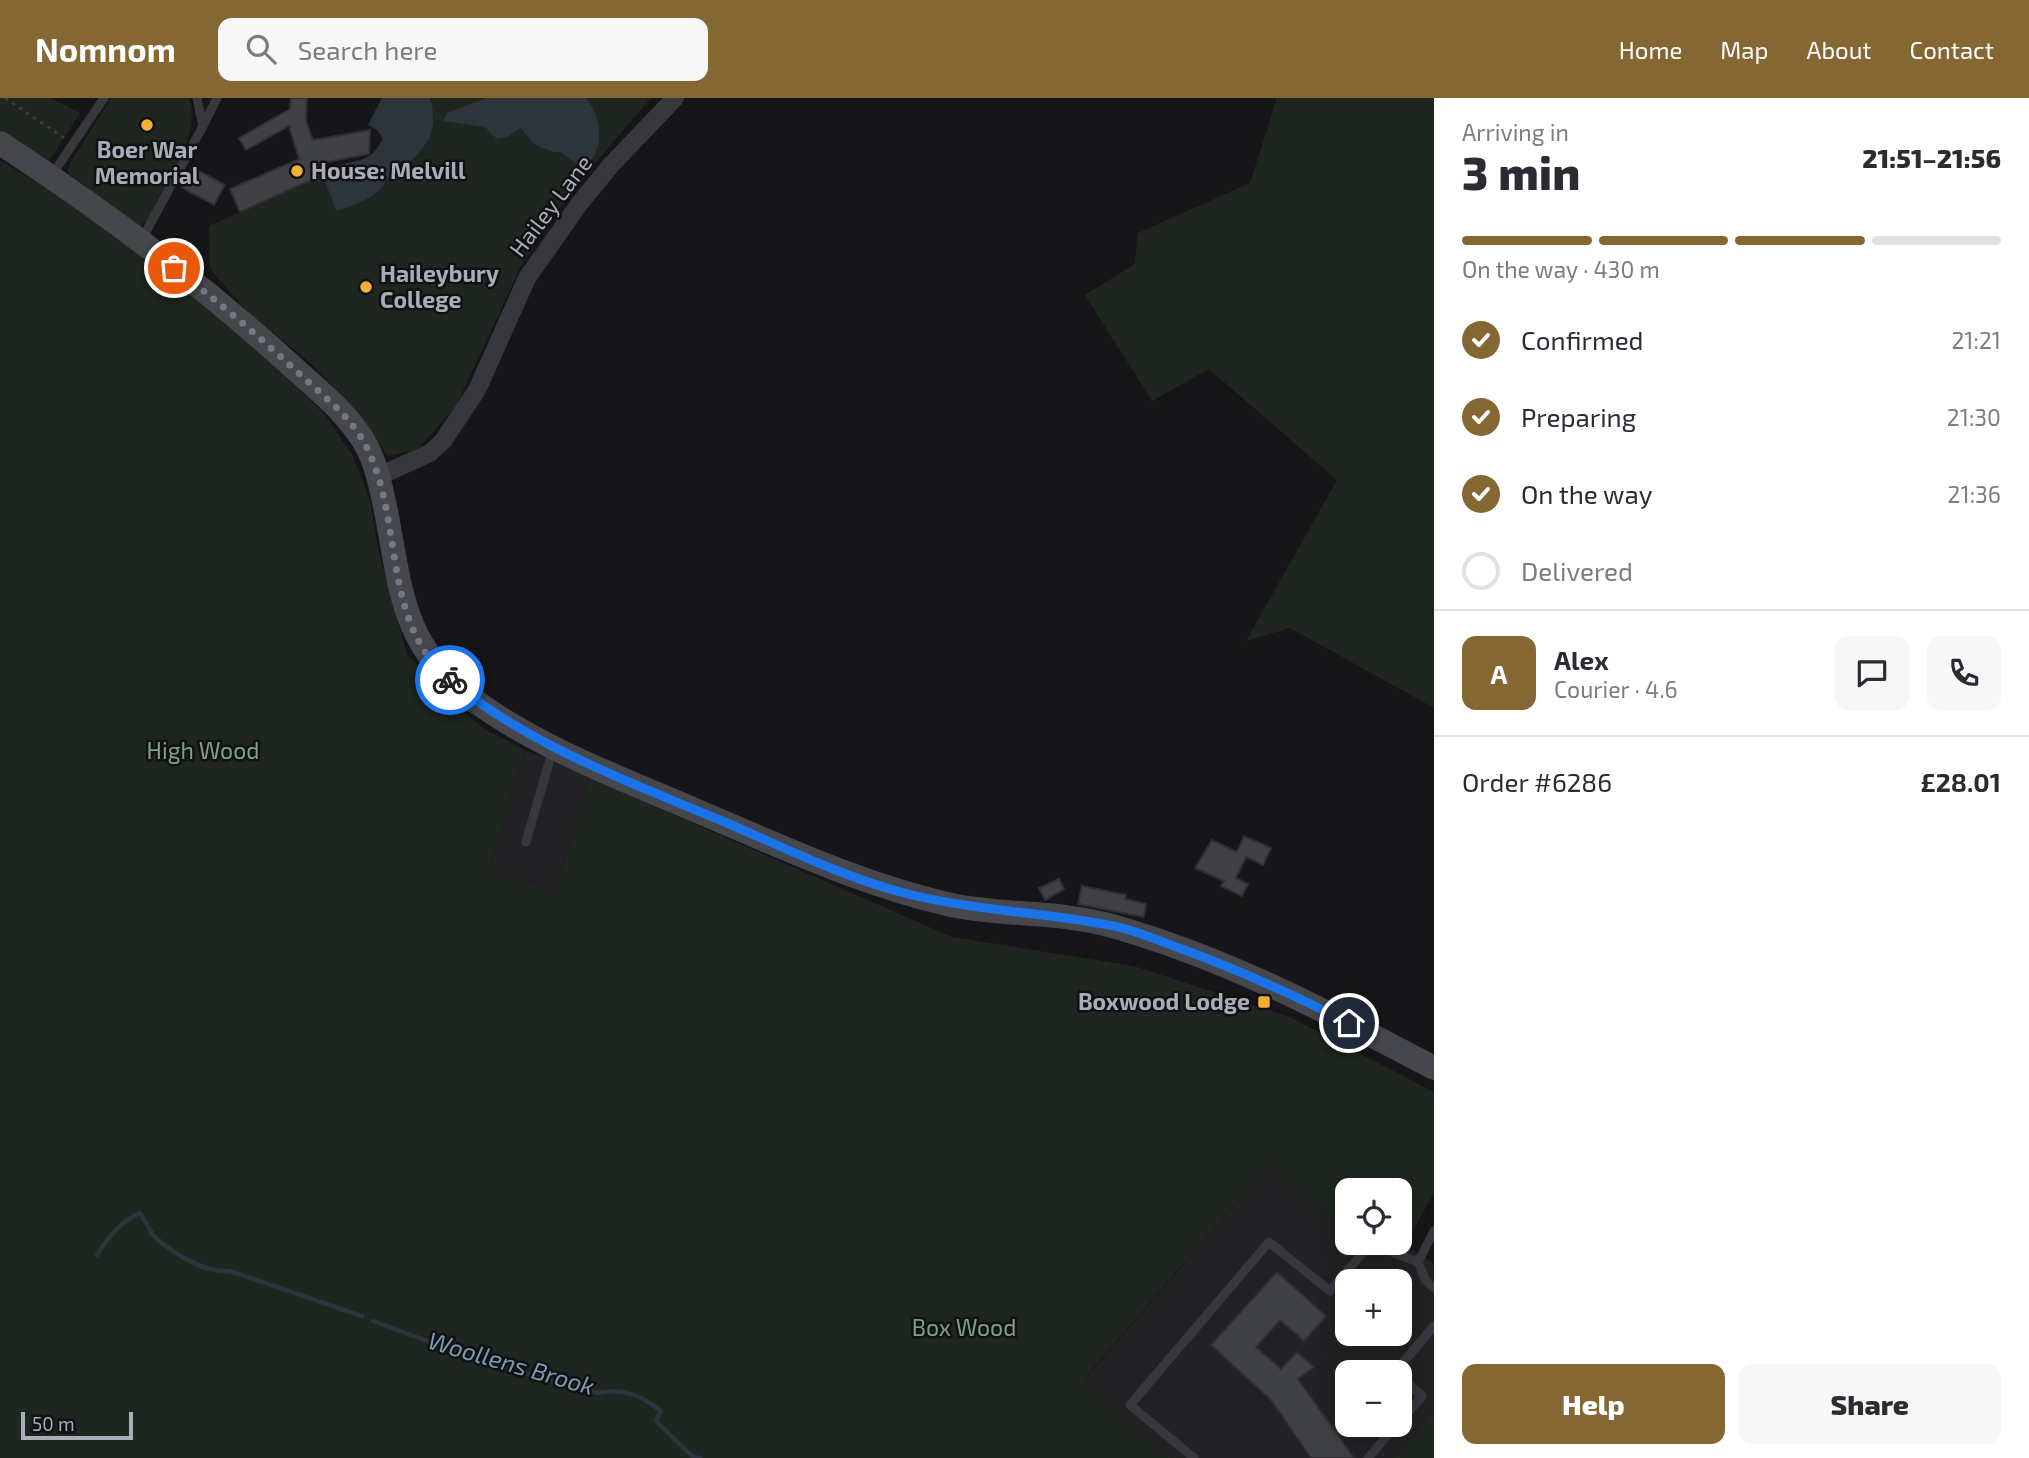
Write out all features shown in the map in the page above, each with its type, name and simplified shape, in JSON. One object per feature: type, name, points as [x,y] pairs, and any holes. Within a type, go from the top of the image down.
[{"type":"main road","points":[[0,143],[51,176],[141,242],[247,325],[344,412],[367,447],[379,476],[399,585],[417,639],[440,672],[473,699],[554,746],[791,851],[901,892],[957,906],[1106,924],[1157,939],[1306,1001],[1434,1068]]},
{"type":"street","name":"Hailey Lane","points":[[379,476],[430,453],[443,441],[477,390],[527,278],[596,184],[676,98]]},
{"type":"lane","points":[[51,176],[104,98]]},
{"type":"lane","points":[[197,98],[203,126]]},
{"type":"lane","points":[[141,242],[217,98]]},
{"type":"lane","points":[[526,842],[554,746]]},
{"type":"lane","points":[[1418,1262],[1434,1231]]},
{"type":"lane","points":[[1194,1458],[1130,1405],[1269,1242],[1330,1291],[1361,1255]]},
{"type":"lane","points":[[1399,1255],[1418,1262],[1426,1281],[1434,1288]]},
{"type":"lane","points":[[1405,1360],[1434,1326]]},
{"type":"lane","points":[[1412,1387],[1422,1396],[1412,1408]]},
{"type":"lane","points":[[1368,1458],[1387,1437]]},
{"type":"path","points":[[5,98],[73,144]]},
{"type":"shaded area","points":[[382,98],[430,98],[433,117],[431,133],[424,147],[411,161],[398,161],[377,192],[336,211],[324,178],[336,166],[361,160],[377,149],[383,139],[377,130],[368,125]]},
{"type":"shaded area","points":[[487,98],[586,98],[599,125],[600,135],[595,154],[580,167],[561,152],[553,152],[534,144],[521,128],[507,137],[497,139],[485,127],[443,121],[447,113]]},
{"type":"shaded area","points":[[525,750],[590,778],[555,890],[489,868]]},
{"type":"shaded area","points":[[1269,1165],[1335,1223],[1335,1255],[1412,1255],[1412,1249],[1434,1264],[1434,1411],[1412,1436],[1412,1360],[1335,1360],[1335,1437],[1411,1437],[1393,1458],[1172,1458],[1083,1381]]},
{"type":"green space","points":[[0,98],[51,98],[80,113],[47,164],[0,130]]},
{"type":"green space","points":[[111,98],[189,98],[192,112],[187,143],[173,176],[149,219],[140,227],[68,173],[69,165]]},
{"type":"green space","name":"Haileybury College","points":[[382,98],[651,98],[578,183],[523,262],[456,406],[417,450],[388,456],[355,411],[313,365],[248,312],[210,269],[209,226],[311,181],[323,184],[326,176],[337,166],[367,158],[383,139],[377,130],[368,125]]},
{"type":"green space","points":[[1277,98],[1434,98],[1434,708],[1290,628],[1246,641],[1337,480],[1209,369],[1152,401],[1085,295],[1135,264],[1138,233],[1250,183]]},
{"type":"green space","points":[[0,160],[85,211],[147,257],[271,361],[324,414],[353,456],[370,501],[379,552],[407,654],[454,705],[486,730],[525,750],[489,868],[555,890],[590,778],[952,937],[1134,966],[1290,1017],[1434,1092],[1434,1193],[1412,1232],[1412,1178],[1335,1178],[1335,1224],[1268,1166],[1083,1380],[1172,1458],[0,1458]]},
{"type":"green space","points":[[1434,1411],[1434,1458],[1393,1458]]},
{"type":"building","name":"House: Melvill","points":[[291,98],[307,98],[306,121],[313,140],[370,130],[369,154],[326,162],[322,182],[311,180],[240,212],[230,189],[299,159],[289,126],[246,150],[239,138],[290,109]]},
{"type":"building","points":[[192,167],[225,185],[214,205],[181,187]]},
{"type":"building","points":[[1244,836],[1271,848],[1263,865],[1246,857],[1236,878],[1248,884],[1242,896],[1221,886],[1224,881],[1195,868],[1212,840],[1237,852]]},
{"type":"building","points":[[1059,879],[1064,889],[1045,900],[1039,888]]},
{"type":"building","points":[[1082,886],[1126,895],[1125,899],[1146,904],[1144,917],[1078,904]]},
{"type":"building","points":[[1277,1272],[1326,1316],[1304,1341],[1280,1320],[1256,1347],[1281,1369],[1297,1352],[1314,1367],[1298,1379],[1335,1431],[1335,1437],[1339,1437],[1354,1458],[1311,1458],[1271,1400],[1211,1345]]},
{"type":"waterway","name":"Woollens Brook","points":[[97,1255],[116,1230],[140,1213],[155,1237],[171,1250],[200,1266],[230,1271],[362,1316]]},
{"type":"waterway","name":"Woollens Brook","points":[[373,1321],[484,1362],[598,1393],[616,1391],[639,1397],[661,1411],[656,1421],[693,1457],[700,1458]]},
{"type":"way so far","points":[[174,268],[247,325],[344,412],[367,447],[379,476],[399,585],[417,639],[440,672],[450,680]]},
{"type":"place","name":"Boer War Memorial","points":[[147,125]]},
{"type":"place","name":"House: Melvill","points":[[297,171]]},
{"type":"place","name":"Haileybury College","points":[[366,287]]},
{"type":"place","name":"Boxwood Lodge","points":[[1264,1002]]},
{"type":"route","points":[[450,680],[473,699],[554,746],[631,783],[849,875],[957,906],[1106,924],[1157,939],[1306,1001],[1349,1023]]},
{"type":"park label","name":"High Wood","points":[[203,751]]},
{"type":"park label","name":"Box Wood","points":[[964,1328]]}]
